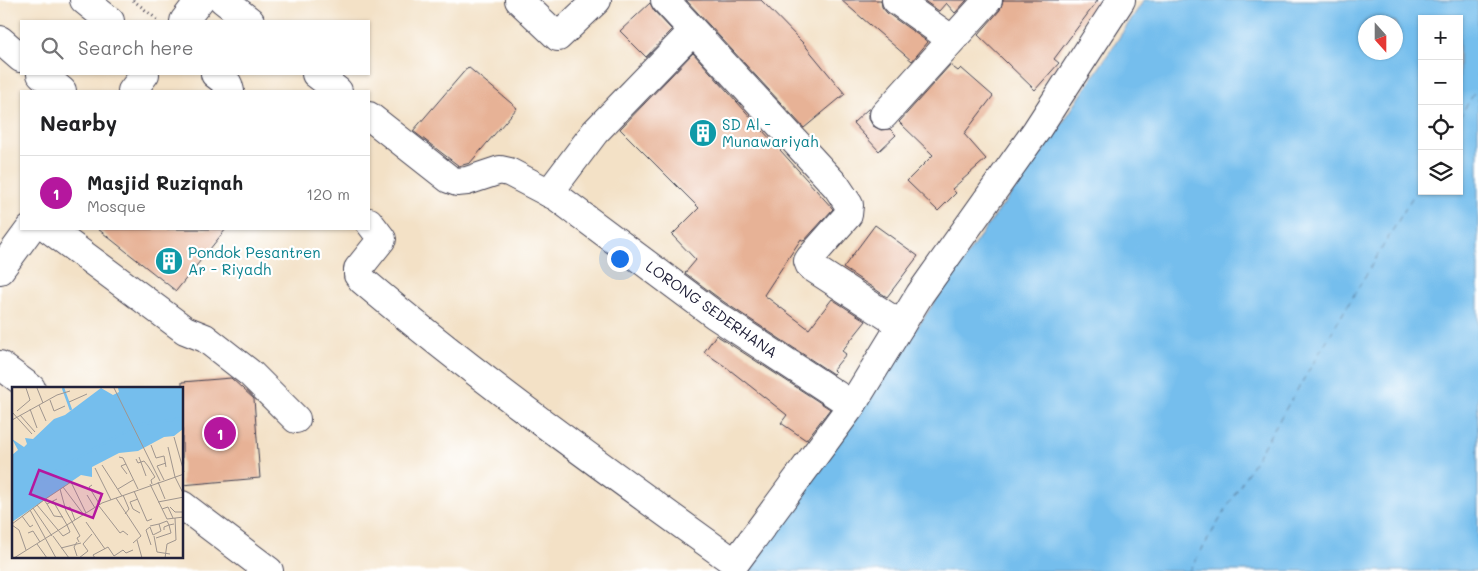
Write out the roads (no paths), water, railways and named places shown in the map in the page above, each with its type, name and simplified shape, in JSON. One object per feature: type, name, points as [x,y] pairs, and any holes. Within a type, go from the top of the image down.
[{"type":"street","points":[[84,0],[109,20]]},
{"type":"street","points":[[185,20],[200,0]]},
{"type":"street","points":[[223,0],[249,20]]},
{"type":"street","points":[[519,0],[558,37],[597,0]]},
{"type":"street","points":[[665,0],[836,187],[849,205],[848,215],[810,258],[808,261],[810,266],[901,325]]},
{"type":"street","points":[[896,0],[951,39]]},
{"type":"street","points":[[884,115],[988,0]]},
{"type":"street","points":[[370,223],[382,239],[358,269],[358,275],[362,280],[409,320],[553,430],[735,562],[852,405],[920,294],[1036,131],[1121,0]]},
{"type":"street","points":[[549,193],[595,132],[693,31]]},
{"type":"street","points":[[0,40],[20,57]]},
{"type":"street","points":[[42,75],[61,90]]},
{"type":"street","points":[[133,90],[144,75]]},
{"type":"street","points":[[216,75],[228,84],[230,90]]},
{"type":"street","points":[[317,75],[337,90]]},
{"type":"street","name":"LORONG SEDERHANA","points":[[370,117],[448,179],[457,182],[467,181],[500,170],[509,172],[549,193],[611,236],[715,315],[852,405]]},
{"type":"street","points":[[0,270],[29,230]]},
{"type":"street","points":[[50,230],[185,330],[205,338],[251,374],[296,418]]},
{"type":"street","points":[[0,364],[30,387]]},
{"type":"street","points":[[184,507],[269,571]]},
{"type":"water","points":[[1144,0],[1478,0],[1478,571],[749,571],[978,239],[1052,139]]},
{"type":"place","name":"SD Al - Munawariyah","points":[[703,133]]},
{"type":"place","name":"Pondok Pesantren Ar - Riyadh","points":[[169,261]]},
{"type":"place","name":"Masjid Ruziqnah","points":[[220,433]]}]
